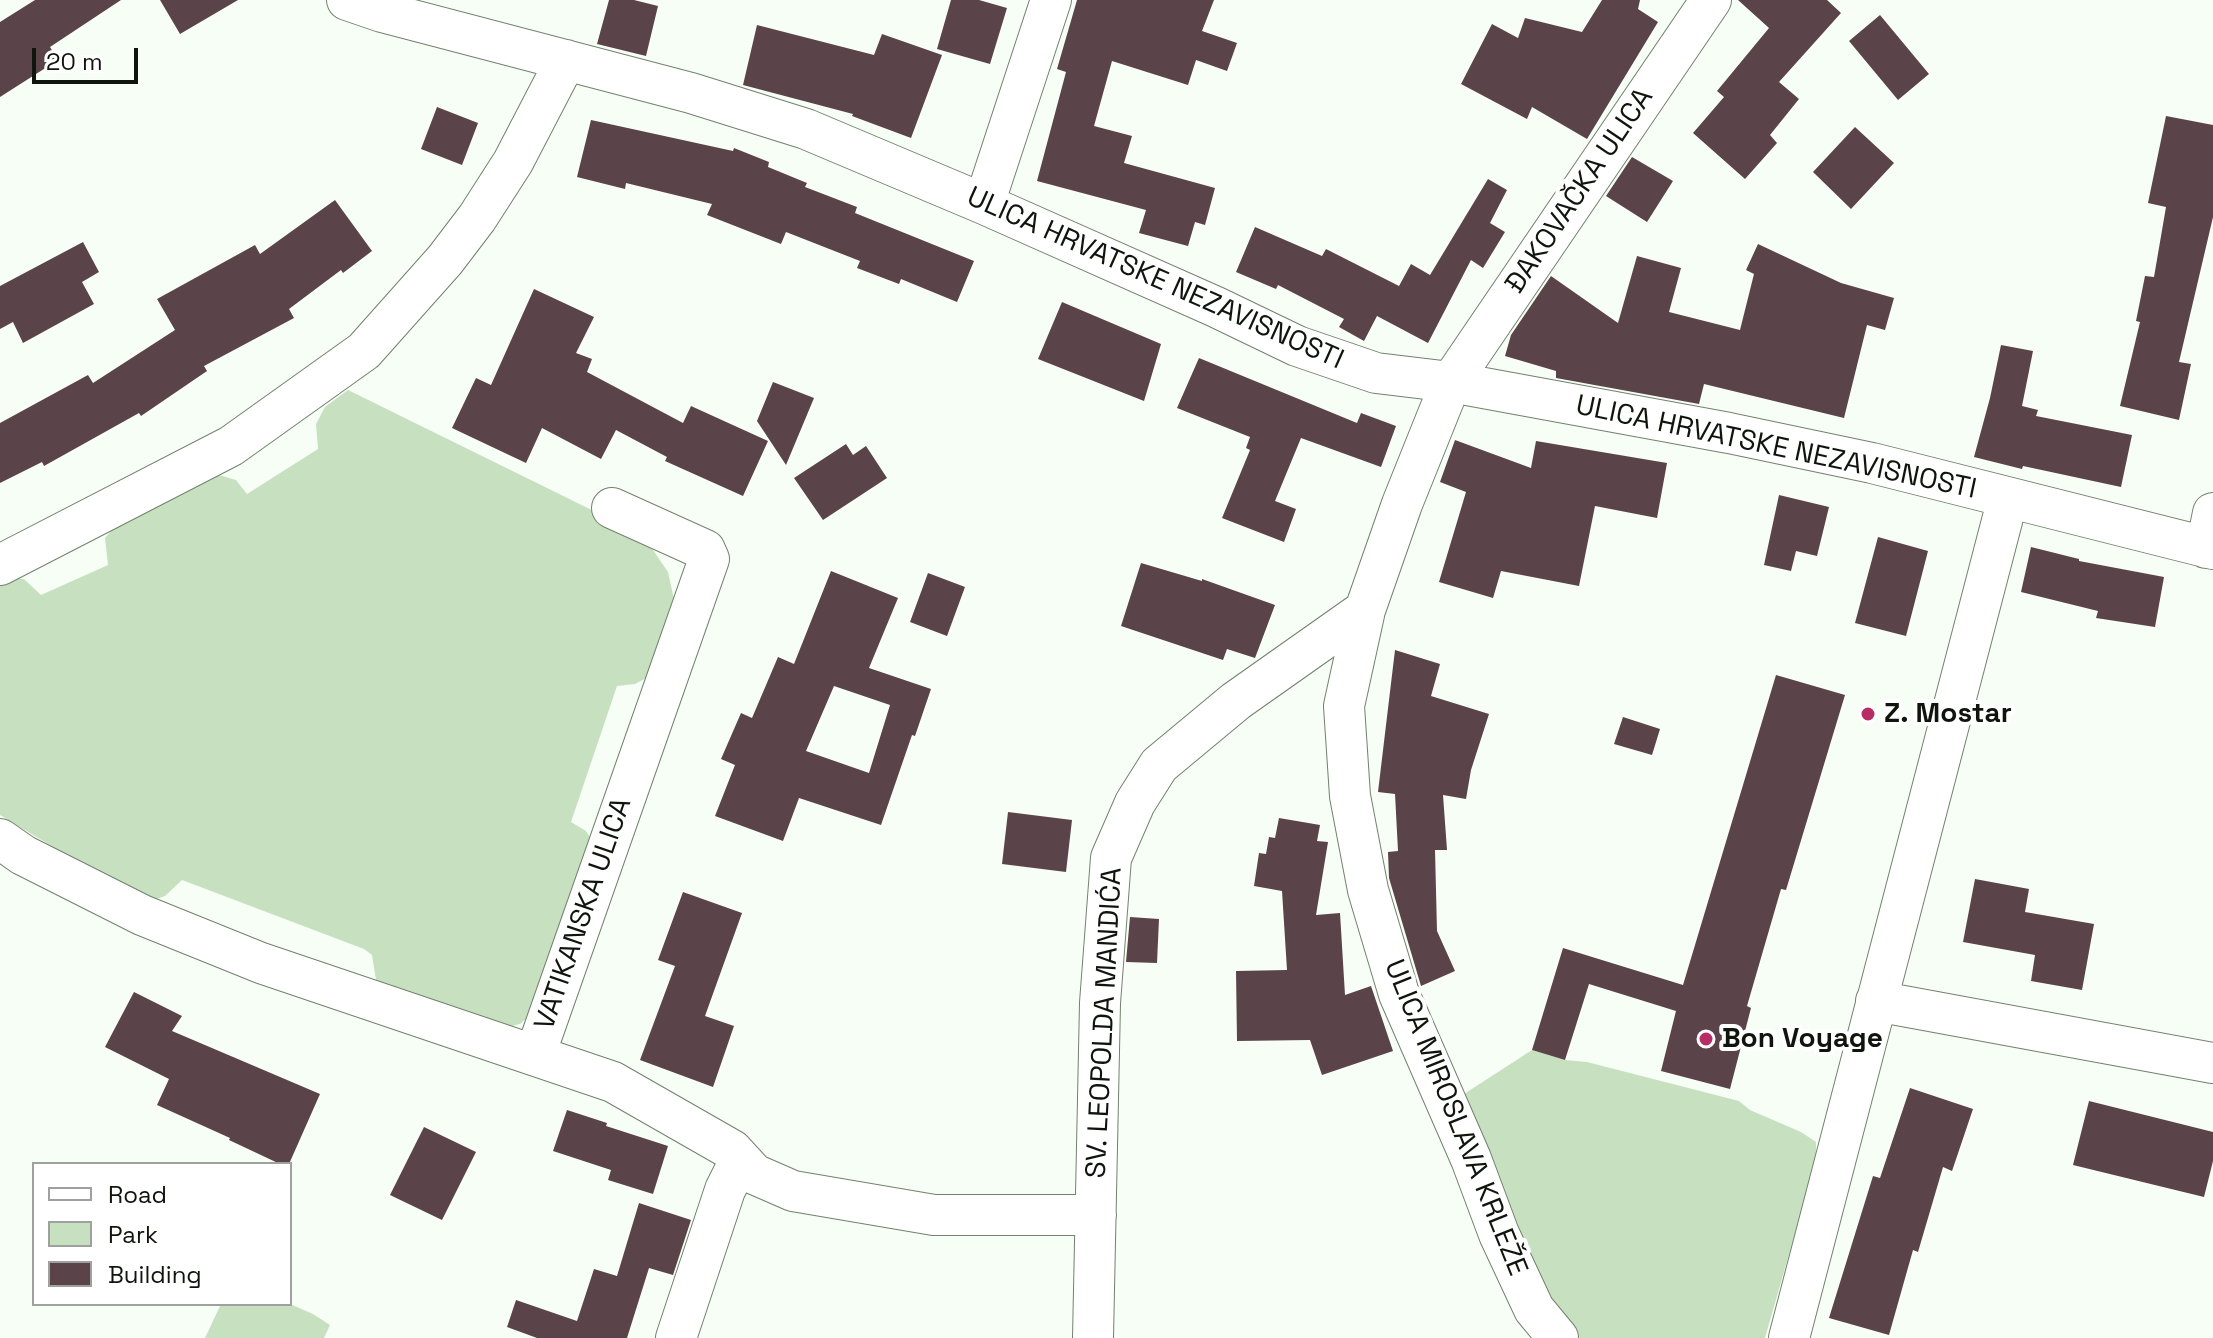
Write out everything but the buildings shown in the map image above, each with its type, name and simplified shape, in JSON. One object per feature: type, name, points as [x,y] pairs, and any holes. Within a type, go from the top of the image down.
[{"type":"street","name":"ULICA HRVATSKE NEZAVISNOSTI","points":[[347,0],[382,12],[691,93],[806,129],[1202,300],[1297,346],[1376,373],[1451,382],[1729,433],[1872,463],[2008,498],[2211,537]]},
{"type":"street","points":[[984,204],[1051,0]]},
{"type":"street","name":"ĐAKOVAČKA ULICA","points":[[1451,382],[1711,0]]},
{"type":"street","points":[[0,565],[231,446],[364,351],[445,260],[477,218],[513,162],[566,60]]},
{"type":"street","name":"ULICA MIROSLAVA KRLEŽE","points":[[1451,382],[1402,504],[1365,610],[1344,706],[1350,796],[1368,890],[1399,994],[1471,1159],[1499,1234],[1534,1309],[1558,1338]]},
{"type":"street","points":[[1789,1338],[2008,498]]},
{"type":"street","name":"VATIKANSKA ULICA","points":[[0,839],[23,855],[155,920],[261,963],[535,1055],[709,559],[705,550],[612,508]]},
{"type":"street","name":"SV. LEOPOLDA MANDIĆA","points":[[1093,1338],[1100,1003],[1111,858],[1135,803],[1159,765],[1236,701],[1365,610]]},
{"type":"street","points":[[1876,1001],[2213,1063]]},
{"type":"street","name":"SV. LEOPOLDA MANDIĆA","points":[[535,1055],[613,1082],[732,1150],[754,1174],[793,1191],[934,1215],[1096,1215]]},
{"type":"street","points":[[676,1338],[725,1190],[740,1160]]},
{"type":"green space","points":[[348,390],[608,518],[651,547],[668,572],[675,604],[656,673],[635,684],[617,686],[571,822],[586,831],[594,844],[540,1007],[520,1024],[505,1028],[384,990],[376,980],[372,955],[364,949],[182,880],[165,896],[154,900],[128,892],[0,815],[0,584],[12,578],[24,579],[41,595],[108,565],[105,538],[116,525],[219,475],[236,480],[247,494],[318,449],[316,424],[325,407]]},
{"type":"green space","points":[[1532,1050],[1739,1101],[1750,1110],[1801,1132],[1816,1142],[1816,1160],[1765,1338],[1580,1338],[1568,1328],[1536,1273],[1464,1094]]},
{"type":"green space","points":[[292,1305],[330,1325],[324,1338],[205,1338],[220,1306]]},
{"type":"place","name":"Z. Mostar","points":[[1868,714]]},
{"type":"place","name":"Bon Voyage","points":[[1706,1039]]}]
